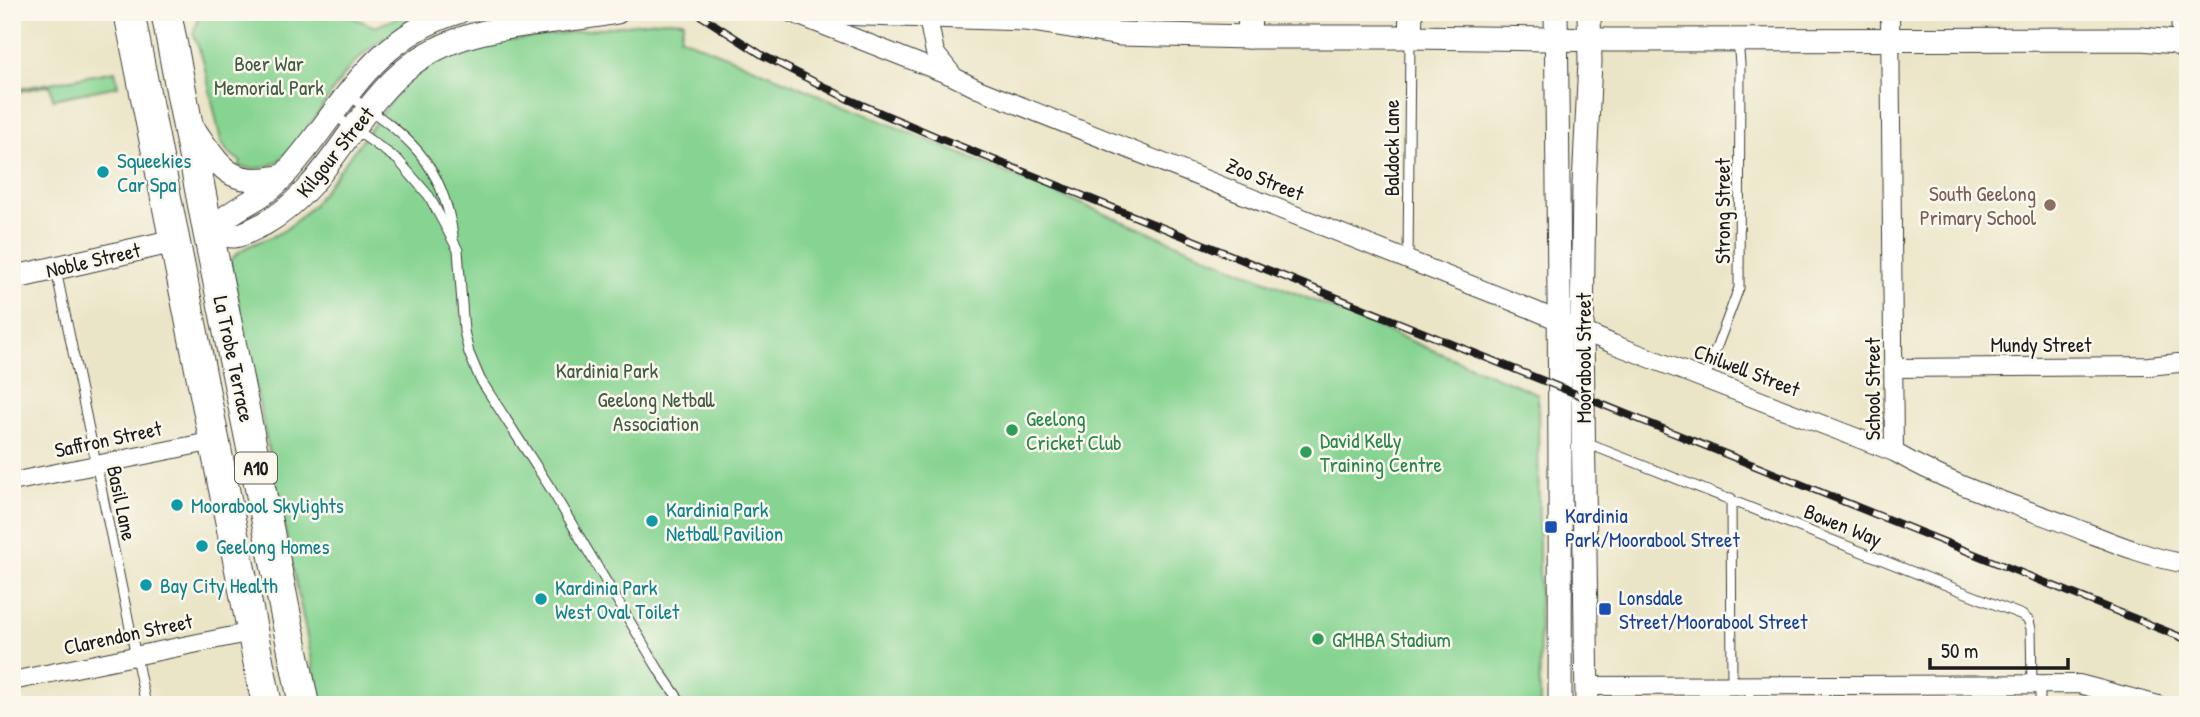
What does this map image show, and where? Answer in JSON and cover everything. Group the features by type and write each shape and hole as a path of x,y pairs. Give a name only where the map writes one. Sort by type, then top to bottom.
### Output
{"highway":[{"name":"La Trobe Terrace","path":"129,12 267,705"},
{"name":"La Trobe Terrace","path":"166,12 304,705"},
{"path":"173,241 208,231"}],"street":[{"name":"Kilgour Street","path":"208,231 229,214 258,199 284,176 366,69 394,46 427,25 458,12"},
{"name":"Kilgour Street","path":"208,231 239,235 257,228 281,213 322,174 393,81 434,49 457,39 497,29 617,12"},
{"name":"Zoo Street","path":"789,12 1560,322"},
{"path":"802,12 1026,19 1120,34 1589,39 2150,39 2175,42 2188,48"},
{"path":"1026,19 1092,12"},
{"path":"1249,37 1250,12"},
{"path":"1410,37 1411,12"},
{"name":"Moorabool Street","path":"1556,12 1560,322 1560,695"},
{"name":"Moorabool Street","path":"1587,695 1582,331 1589,12"},
{"name":"School Street","path":"1890,12 1895,452 1921,467 2044,516 2137,551 2188,565"},
{"path":"2186,12 2183,26 2188,43"},
{"name":"Zoo Street","path":"928,15 935,53 954,77"},
{"path":"188,121 228,173 253,180 284,176"},
{"name":"Noble Street","path":"12,278 173,241"},
{"name":"Chilwell Street","path":"1560,322 1895,452"},
{"name":"Mundy Street","path":"1895,368 2149,366 2188,362"},
{"name":"Saffron Street","path":"12,482 214,441"},
{"name":"Clarendon Street","path":"12,681 253,632"},
{"path":"1560,695 1741,685 2036,683 2079,684 2158,705"}],"lane":[{"name":"Baldock Lane","path":"1408,261 1410,37"},
{"name":"Strong Street","path":"1705,378 1739,288 1740,64 1737,39"},
{"path":"346,93 402,133 426,161 446,201 459,256 466,341 480,379 551,489 682,705"},
{"path":"332,113 389,152 408,169 424,188 454,240"},
{"name":"Basil Lane","path":"56,268 146,705"},
{"name":"Bowen Way","path":"1584,442 2022,615 2029,621 2031,629 2040,705"},
{"path":"1731,498 1741,685 1750,705"}],"green space":[{"name":"Boer War Memorial Park","path":"406,12 428,12 390,34 356,61 304,133 282,158 263,168 239,167 241,162 227,151 221,141 203,60 193,33 198,21 196,16 345,14 375,27"},
{"name":"Kardinia Park","path":"664,20 684,21 680,37 1538,394 1540,705 321,705 230,262 240,251 283,231 313,205 402,87 444,58 471,47 496,42"},
{"path":"115,71 118,86 53,99 50,85 12,93 12,90"}],"railway":[{"path":"695,12 762,55 848,99 937,137 2188,640"}],"place":[{"name":"Squeekies Car Spa","path":"103,172"},
{"name":"South Geelong Primary School","path":"2050,205"},
{"name":"Geelong Cricket Club","path":"1012,430"},
{"name":"David Kelly Training Centre","path":"1306,452"},
{"name":"Moorabool Skylights","path":"177,505"},
{"name":"Kardinia Park Netball Pavilion","path":"652,521"},
{"name":"Kardinia Park/Moorabool Street","path":"1551,527"},
{"name":"Geelong Homes","path":"202,546"},
{"name":"Bay City Health","path":"146,585"},
{"name":"Kardinia Park West Oval Toilet","path":"541,599"},
{"name":"Lonsdale Street/Moorabool Street","path":"1605,609"},
{"name":"GMHBA Stadium","path":"1318,639"}],"park label":[{"name":"Geelong Netball Association","path":"656,411"}]}
